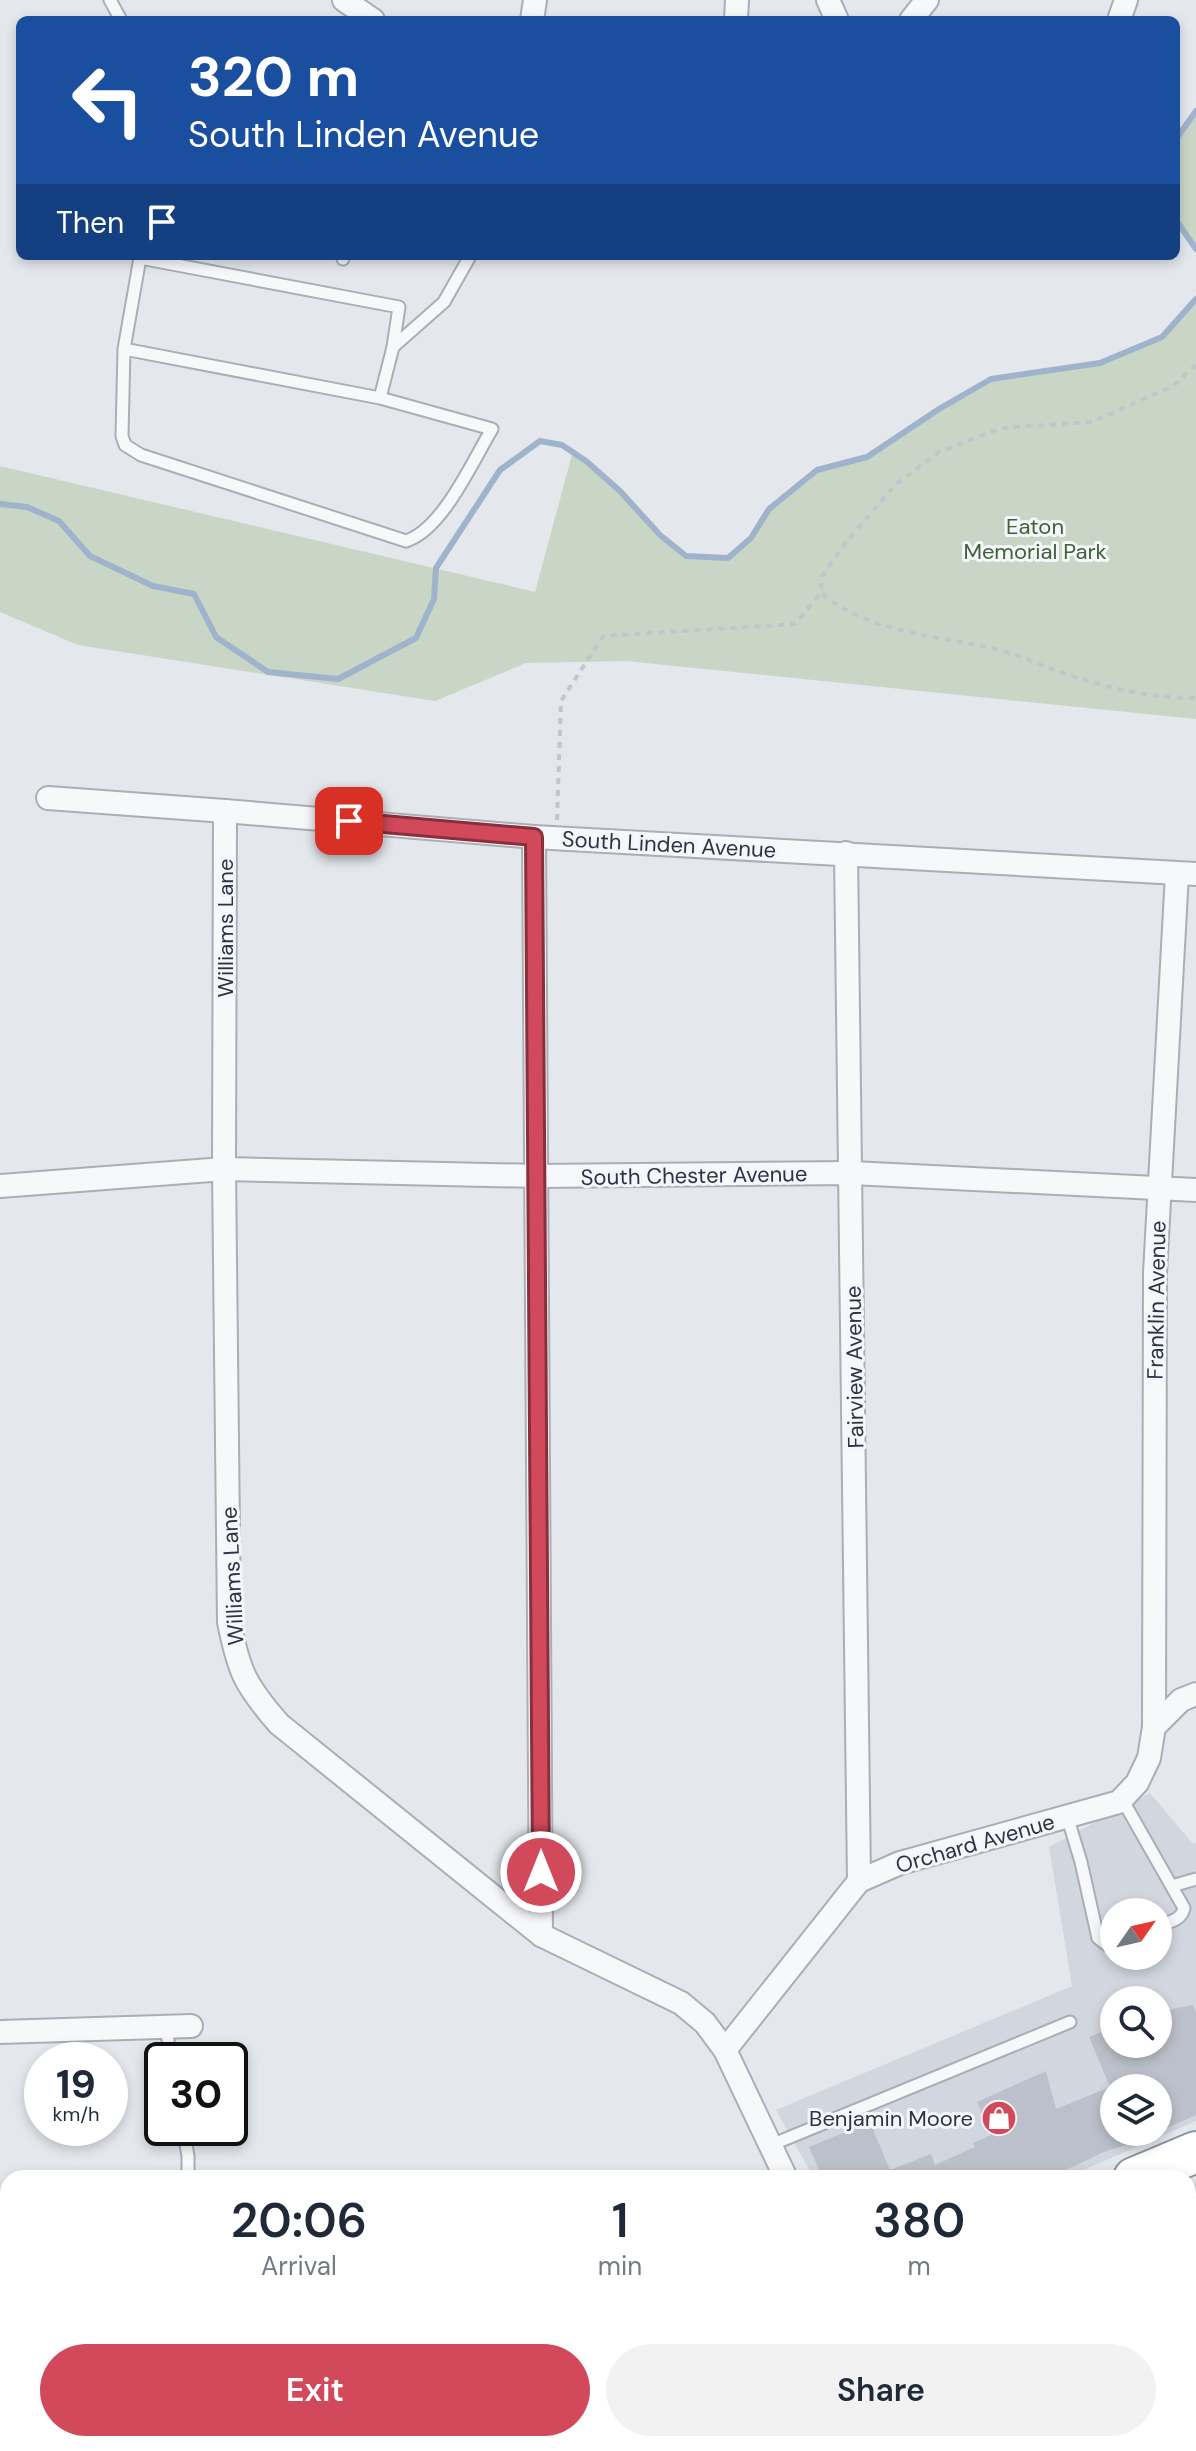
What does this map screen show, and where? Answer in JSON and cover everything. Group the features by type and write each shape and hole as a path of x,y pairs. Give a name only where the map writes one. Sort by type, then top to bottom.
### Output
{"highway":[{"path":"1153,2170 1196,2152"}],"street":[{"path":"344,0 367,16"},
{"path":"914,16 927,0"},
{"name":"South Linden Avenue","path":"48,798 545,838 1186,874"},
{"name":"Williams Lane","path":"225,811 224,1169 229,1622 237,1661 247,1684 279,1724 541,1935 681,2003 705,2023 725,2050 782,2170"},
{"path":"541,1935 537,1176 545,838"},
{"name":"Fairview Avenue","path":"846,853 859,1881"},
{"name":"Franklin Avenue","path":"1154,1727 1158,1188 1186,874"},
{"name":"South Chester Avenue","path":"0,1186 224,1169 537,1176 852,1173 1196,1190"},
{"path":"1122,1799 1137,1783 1149,1758 1154,1727 1181,1700 1196,1694"},
{"name":"Orchard Avenue","path":"725,2050 859,1881 900,1863 1122,1799"},
{"path":"0,2032 191,2026"}],"lane":[{"path":"124,349 380,398 492,429 437,518 418,537 406,541 141,455 125,445 122,436 124,349 140,260"},
{"path":"151,260 399,307 380,398"},
{"path":"393,347 444,302 468,260"},
{"path":"1122,1799 1184,1908 1183,1914 1172,1919"},
{"path":"1067,1816 1100,1940"},
{"path":"1172,1886 1196,1879"},
{"path":"771,2145 1070,2022"},
{"path":"166,2027 168,2042"},
{"path":"186,2146 188,2170"}],"path":[{"path":"545,838 561,701 603,636 795,624 821,593 822,576 847,541 896,484 939,452 1001,428 1092,422 1157,395 1173,386 1196,365"},
{"path":"821,593 842,609 891,629 954,639 1011,653 1109,688 1160,697 1196,698"}],"shaded area":[{"path":"1150,1793 1192,1843 1196,1843 1196,2121 1172,2131 1172,2074 1100,2074 1100,2146 1139,2146 1083,2170 810,2170 776,2110 1072,1986 1049,1847"}],"green space":[{"path":"1196,111 1196,249 1180,226 1180,133"},
{"name":"Eaton Memorial Park","path":"1196,299 1196,719 626,661 526,663 435,701 78,645 0,612 0,466 535,592 573,451 620,491 660,535 686,556 728,558 751,538 769,509 817,470 867,457 991,379 1100,363 1161,337"}],"building":[{"path":"1193,2005 1196,2012 1196,2115 1172,2126 1172,2074 1105,2074 1089,2037 1100,2033 1100,2058 1172,2058 1172,2009"},
{"path":"1046,2071 1056,2109 1100,2091 1100,2146 1122,2146 1065,2170 890,2170 931,2154 935,2165 975,2147 973,2143 991,2135 977,2102"},
{"path":"870,2122 890,2170 819,2170 809,2147"}],"waterway":[{"path":"1180,133 1196,111"},
{"path":"1180,226 1196,249"},
{"path":"0,504 27,507 59,521 90,556 153,586 194,594 216,637 268,672 338,679 416,638 434,599 436,568 500,470 540,441 562,445 586,461 620,491 660,535 686,556 728,558 751,538 769,509 817,470 867,457 991,379 1100,363 1162,337 1196,299"}],"place":[{"name":"Benjamin Moore","path":"999,2118"}],"route":[{"path":"349,821 534,837 541,1872"}]}
